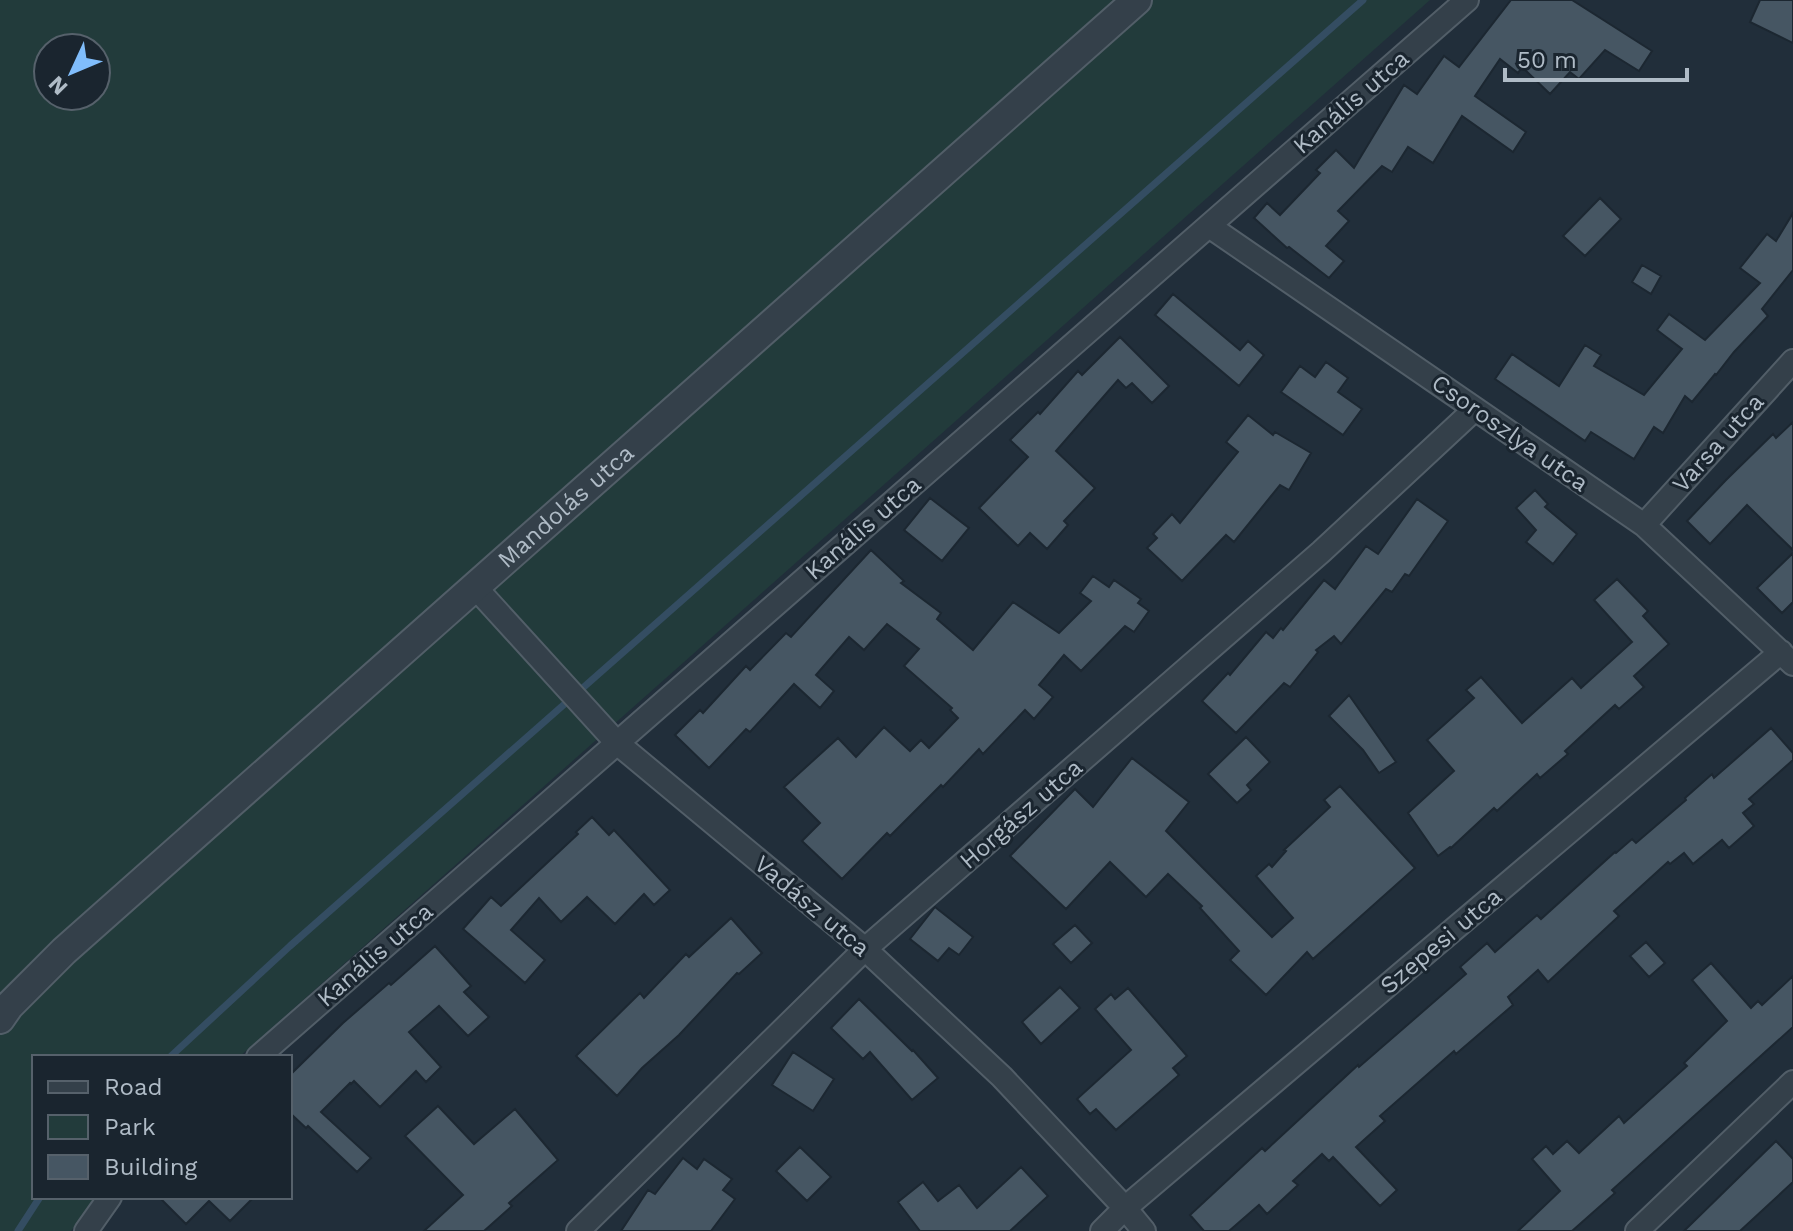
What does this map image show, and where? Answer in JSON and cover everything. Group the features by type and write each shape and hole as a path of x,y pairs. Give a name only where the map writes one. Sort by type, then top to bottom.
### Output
{"street":[{"name":"Mandolás utca","path":"0,1019 64,951 1137,0"},
{"name":"Kanális utca","path":"260,1055 1467,0"},
{"name":"Csoroszlya utca","path":"1209,226 1644,525 1787,658"},
{"name":"Varsa utca","path":"1644,525 1793,361"},
{"name":"Horgász utca","path":"578,1231 865,949 1321,552 1475,409"},
{"name":"Vadász utca","path":"475,587 617,743 865,949 1002,1077 1144,1231"},
{"name":"Szepesi utca","path":"1102,1231 1125,1208 1787,658"},
{"path":"1637,1231 1793,1082"},
{"path":"86,1231 109,1199"}],"green space":[{"path":"0,0 1430,0 241,1055 32,1055 32,1199 96,1199 71,1231 0,1231"}],"building":[{"path":"1511,0 1572,0 1652,51 1639,71 1605,50 1579,79 1570,72 1550,94 1522,67 1518,73 1500,59 1475,96 1526,132 1513,152 1462,116 1433,163 1408,147 1392,172 1382,166 1338,211 1349,221 1326,246 1344,261 1329,278 1287,248 1254,218 1267,203 1280,215 1320,173 1316,170 1336,150 1354,168 1404,85 1417,94 1444,56 1459,67"},
{"path":"1760,0 1793,0 1793,43 1750,22"},
{"path":"1600,198 1621,219 1585,256 1563,236"},
{"path":"1793,213 1793,270 1762,309 1768,316 1692,402 1685,396 1663,433 1654,427 1634,459 1591,432 1585,441 1495,379 1512,354 1559,386 1585,345 1601,355 1594,366 1644,395 1682,349 1657,330 1669,314 1705,340 1760,283 1740,268 1767,234 1776,241"},
{"path":"1642,265 1661,276 1651,294 1632,282"},
{"path":"1173,294 1240,350 1248,341 1264,355 1239,386 1155,315"},
{"path":"1120,337 1169,386 1152,403 1132,383 1126,388 1118,380 1056,451 1095,488 1064,521 1068,525 1047,549 1030,533 1018,546 979,508 1028,457 1010,440 1038,412 1040,414 1078,371 1082,375"},
{"path":"1326,362 1348,378 1338,392 1362,409 1343,435 1281,392 1300,366 1315,377"},
{"path":"1248,415 1273,435 1275,432 1311,453 1289,490 1280,485 1234,542 1226,535 1182,581 1147,548 1157,538 1153,534 1172,514 1180,523 1238,452 1226,442"},
{"path":"1793,422 1793,550 1747,505 1710,544 1687,521 1773,434 1776,438"},
{"path":"1535,490 1548,504 1545,507 1577,534 1553,564 1526,542 1536,530 1516,508"},
{"path":"930,498 969,528 942,561 904,530"},
{"path":"1417,499 1448,521 1409,576 1405,574 1392,592 1386,589 1341,644 1334,636 1316,650 1318,652 1290,687 1284,683 1236,733 1202,701 1228,673 1230,675 1266,632 1273,638 1281,628 1283,630 1324,580 1335,589 1366,546 1378,554"},
{"path":"871,550 904,581 901,583 941,613 937,619 973,650 1013,602 1059,633 1091,601 1080,593 1093,576 1109,587 1114,580 1141,599 1138,603 1149,611 1134,632 1125,626 1081,671 1064,655 1039,685 1053,697 1034,719 1025,710 983,754 979,749 943,787 941,785 890,836 887,833 842,879 802,841 820,823 784,787 838,738 856,757 884,727 910,751 921,740 929,748 958,718 950,710 952,708 904,666 919,649 887,624 864,650 849,637 816,675 834,691 820,708 794,684 750,732 746,729 709,768 675,735 700,710 703,713 746,666 750,670 786,633 791,637"},
{"path":"1793,553 1793,602 1782,613 1757,588"},
{"path":"1617,579 1648,611 1643,616 1669,644 1634,676 1644,687 1619,709 1615,705 1540,778 1537,774 1497,811 1494,808 1438,856 1408,813 1454,771 1427,740 1474,698 1466,690 1481,677 1522,723 1572,678 1581,688 1632,642 1594,600"},
{"path":"1349,695 1396,762 1379,773 1363,750 1329,716"},
{"path":"1771,728 1793,753 1793,760 1749,799 1754,804 1743,813 1754,826 1729,848 1722,840 1693,864 1684,853 1670,864 1668,862 1614,911 1619,916 1548,982 1538,970 1508,997 1513,1005 1456,1054 1454,1051 1380,1116 1385,1121 1356,1147 1397,1190 1380,1206 1333,1157 1329,1161 1322,1154 1293,1181 1298,1185 1267,1214 1259,1205 1229,1231 1204,1231 1190,1215 1262,1148 1265,1151 1358,1065 1466,974 1460,967 1487,943 1495,952 1537,915 1541,919 1615,852 1632,839 1636,843 1712,774 1714,778"},
{"path":"1246,737 1270,762 1247,785 1251,790 1237,803 1208,774"},
{"path":"1132,758 1189,802 1166,831 1272,937 1293,918 1256,876 1269,864 1272,867 1284,850 1330,807 1324,800 1340,786 1415,868 1313,959 1307,952 1266,995 1230,960 1239,951 1200,908 1202,906 1168,874 1146,897 1110,862 1066,909 1010,856 1075,789 1093,807"},
{"path":"592,817 609,835 614,830 670,890 654,905 644,894 615,924 587,897 561,922 539,898 511,930 545,960 525,983 463,929 491,897 501,906"},
{"path":"935,907 973,937 959,955 949,948 938,961 910,939"},
{"path":"731,918 762,953 737,973 617,1096 576,1056 640,993 644,998 686,954 689,957"},
{"path":"1075,925 1092,943 1071,963 1053,944"},
{"path":"1646,942 1665,963 1649,977 1630,956"},
{"path":"435,946 471,986 464,992 489,1017 468,1036 439,1006 409,1032 441,1067 426,1082 416,1071 380,1107 354,1081 321,1112 371,1158 357,1172 292,1115 292,1073 343,1023 389,983 391,985"},
{"path":"1711,963 1751,1008 1758,1001 1762,1005 1793,976 1793,1027 1612,1190 1615,1193 1572,1231 1518,1231 1560,1191 1532,1159 1546,1146 1553,1154 1567,1141 1579,1153 1619,1116 1624,1123 1687,1066 1684,1063 1727,1021 1692,980"},
{"path":"1060,987 1080,1008 1041,1044 1022,1022"},
{"path":"1128,988 1187,1056 1173,1068 1179,1075 1116,1130 1096,1109 1090,1114 1077,1099 1131,1050 1095,1009 1111,994 1115,999"},
{"path":"859,999 938,1078 912,1100 870,1052 863,1059 831,1028"},
{"path":"793,1052 834,1079 813,1111 772,1085"},
{"path":"438,1106 474,1144 515,1109 558,1160 509,1203 512,1206 484,1231 424,1231 463,1195 405,1136"},
{"path":"1776,1141 1793,1159 1793,1182 1740,1231 1684,1231"},
{"path":"800,1147 831,1177 807,1201 776,1171"},
{"path":"683,1158 697,1169 704,1159 732,1179 723,1190 735,1199 711,1231 621,1231 648,1190 655,1194"},
{"path":"1021,1167 1048,1196 1010,1231 920,1231 898,1202 923,1182 938,1201 959,1185 977,1208"},
{"path":"161,1199 252,1199 230,1221 209,1201 186,1224"}],"waterway":[{"path":"172,1055 290,946 1363,0"},
{"path":"18,1231 39,1199"}]}
